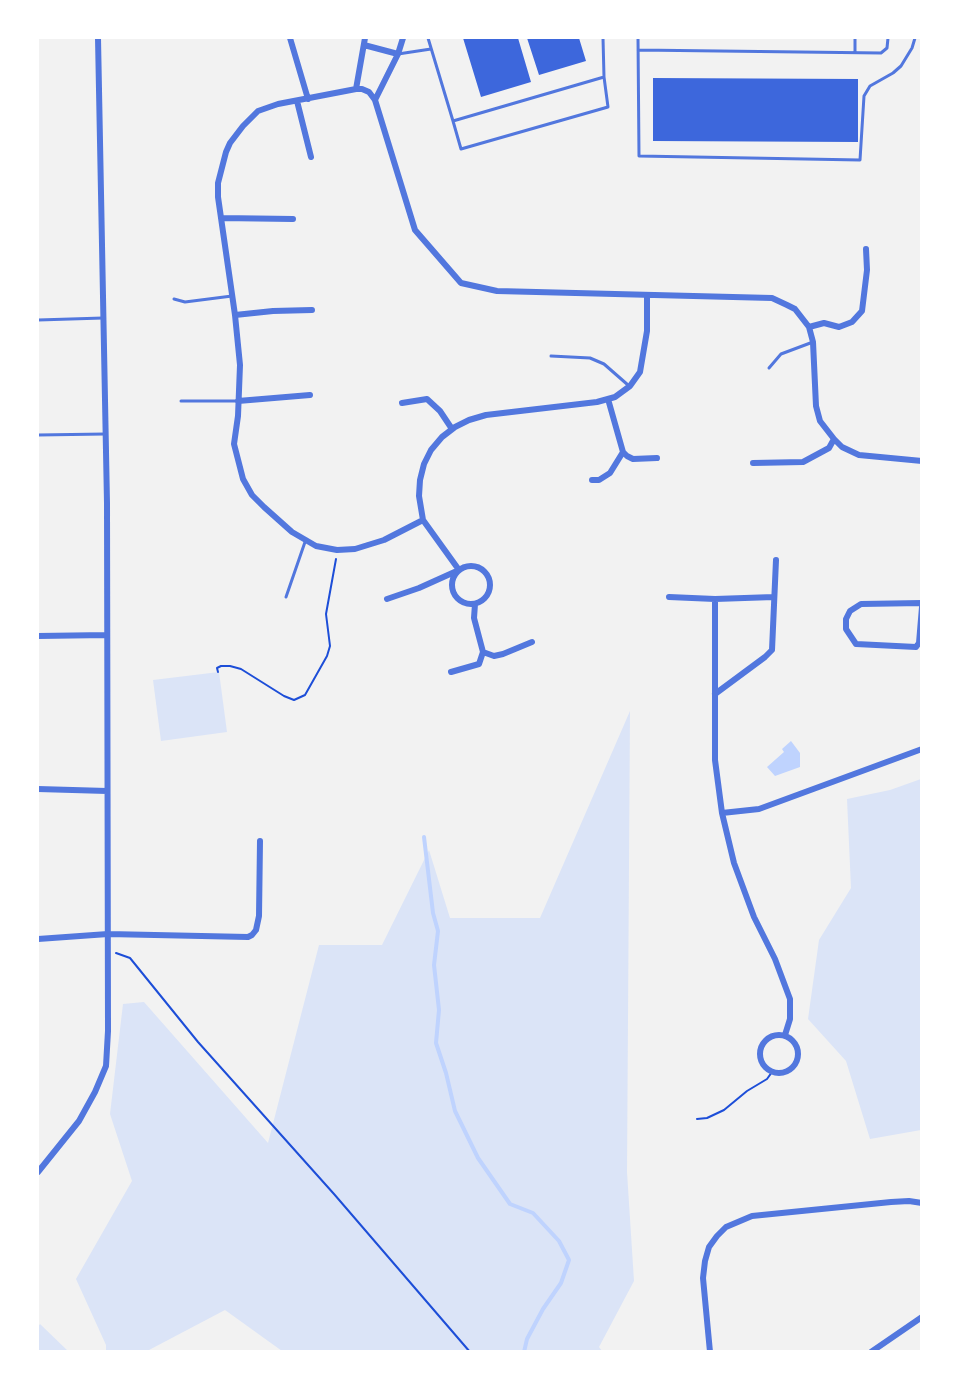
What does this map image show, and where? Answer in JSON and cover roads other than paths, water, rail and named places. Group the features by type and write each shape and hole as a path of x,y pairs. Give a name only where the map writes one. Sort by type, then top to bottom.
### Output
{"street":[{"path":"38,1172 79,1121 95,1092 106,1066 108,1031 105,434 98,38"},
{"path":"290,38 308,99"},
{"path":"375,100 398,54 403,38"},
{"path":"356,90 364,41 398,54"},
{"path":"423,520 384,540 355,549 337,550 316,546 292,532 264,507 252,495 243,479 234,444 240,365 218,197 220,172 226,152 236,134 258,111 356,90 363,89 369,92 375,100 415,230 460,283 497,291 772,298 795,309 809,327 813,342 816,406 820,421 834,439 842,447 859,455 921,461"},
{"path":"297,101 311,157"},
{"path":"220,218 293,219"},
{"path":"809,327 824,323 839,327 852,322 862,311 867,270 866,249"},
{"path":"459,570 423,520 419,496 420,480 424,464 432,450 452,429 469,420 597,402 615,397 630,386 640,372 645,354 648,295"},
{"path":"235,315 312,310"},
{"path":"238,401 310,395"},
{"path":"402,403 427,399 440,411 452,429"},
{"path":"608,399 623,452 633,459 657,458"},
{"path":"753,463 803,462 829,448 834,439"},
{"path":"592,480 599,480 610,472 623,452"},
{"path":"715,694 772,650 776,560"},
{"path":"387,599 419,588 464,567 476,566 487,573 489,579 490,586 486,597 475,604 462,602 454,593 452,581 459,570"},
{"path":"669,597 715,599 774,597"},
{"path":"715,599 715,759 722,813 734,863 754,917 775,959 790,999 790,1020 785,1035"},
{"path":"451,672 479,664 483,652 474,618 475,604"},
{"path":"861,604 921,605 919,643 916,647 856,644 846,629 846,619 850,611 861,604"},
{"path":"38,636 107,635"},
{"path":"483,652 494,656 532,642"},
{"path":"722,813 759,809 921,749"},
{"path":"38,789 107,791"},
{"path":"38,939 108,934 240,937 252,935 256,930 259,916 260,841"},
{"path":"785,1035 795,1042 798,1048 798,1061 795,1066 784,1073 772,1072 762,1063 760,1050 767,1039 772,1036 785,1035"},
{"path":"710,1352 703,1278 705,1261 709,1247 726,1227 752,1216 891,1202 921,1203"},
{"path":"871,1352 921,1317"}],"lane":[{"path":"428,38 461,149 608,107 604,77 603,38"},
{"path":"638,38 639,156 860,160 864,96 870,86 901,66 915,38"},
{"path":"855,38 855,52"},
{"path":"638,50 881,53 887,48 888,38"},
{"path":"398,54 431,49"},
{"path":"453,121 604,77"},
{"path":"174,299 185,302 232,296"},
{"path":"38,320 103,318"},
{"path":"769,368 781,354 813,342"},
{"path":"551,356 590,358 604,364 630,386"},
{"path":"181,401 238,401"},
{"path":"38,435 105,434"},
{"path":"286,597 306,540"}],"water":[{"path":"791,741 800,753 800,767 775,776 767,767 784,752 782,749"}],"waterway":[{"path":"424,837 433,913 438,931 434,965 439,1010 436,1043 455,1111 478,1158 510,1204 533,1213 559,1241 569,1260 561,1283 543,1309 527,1339 524,1352"}]}
